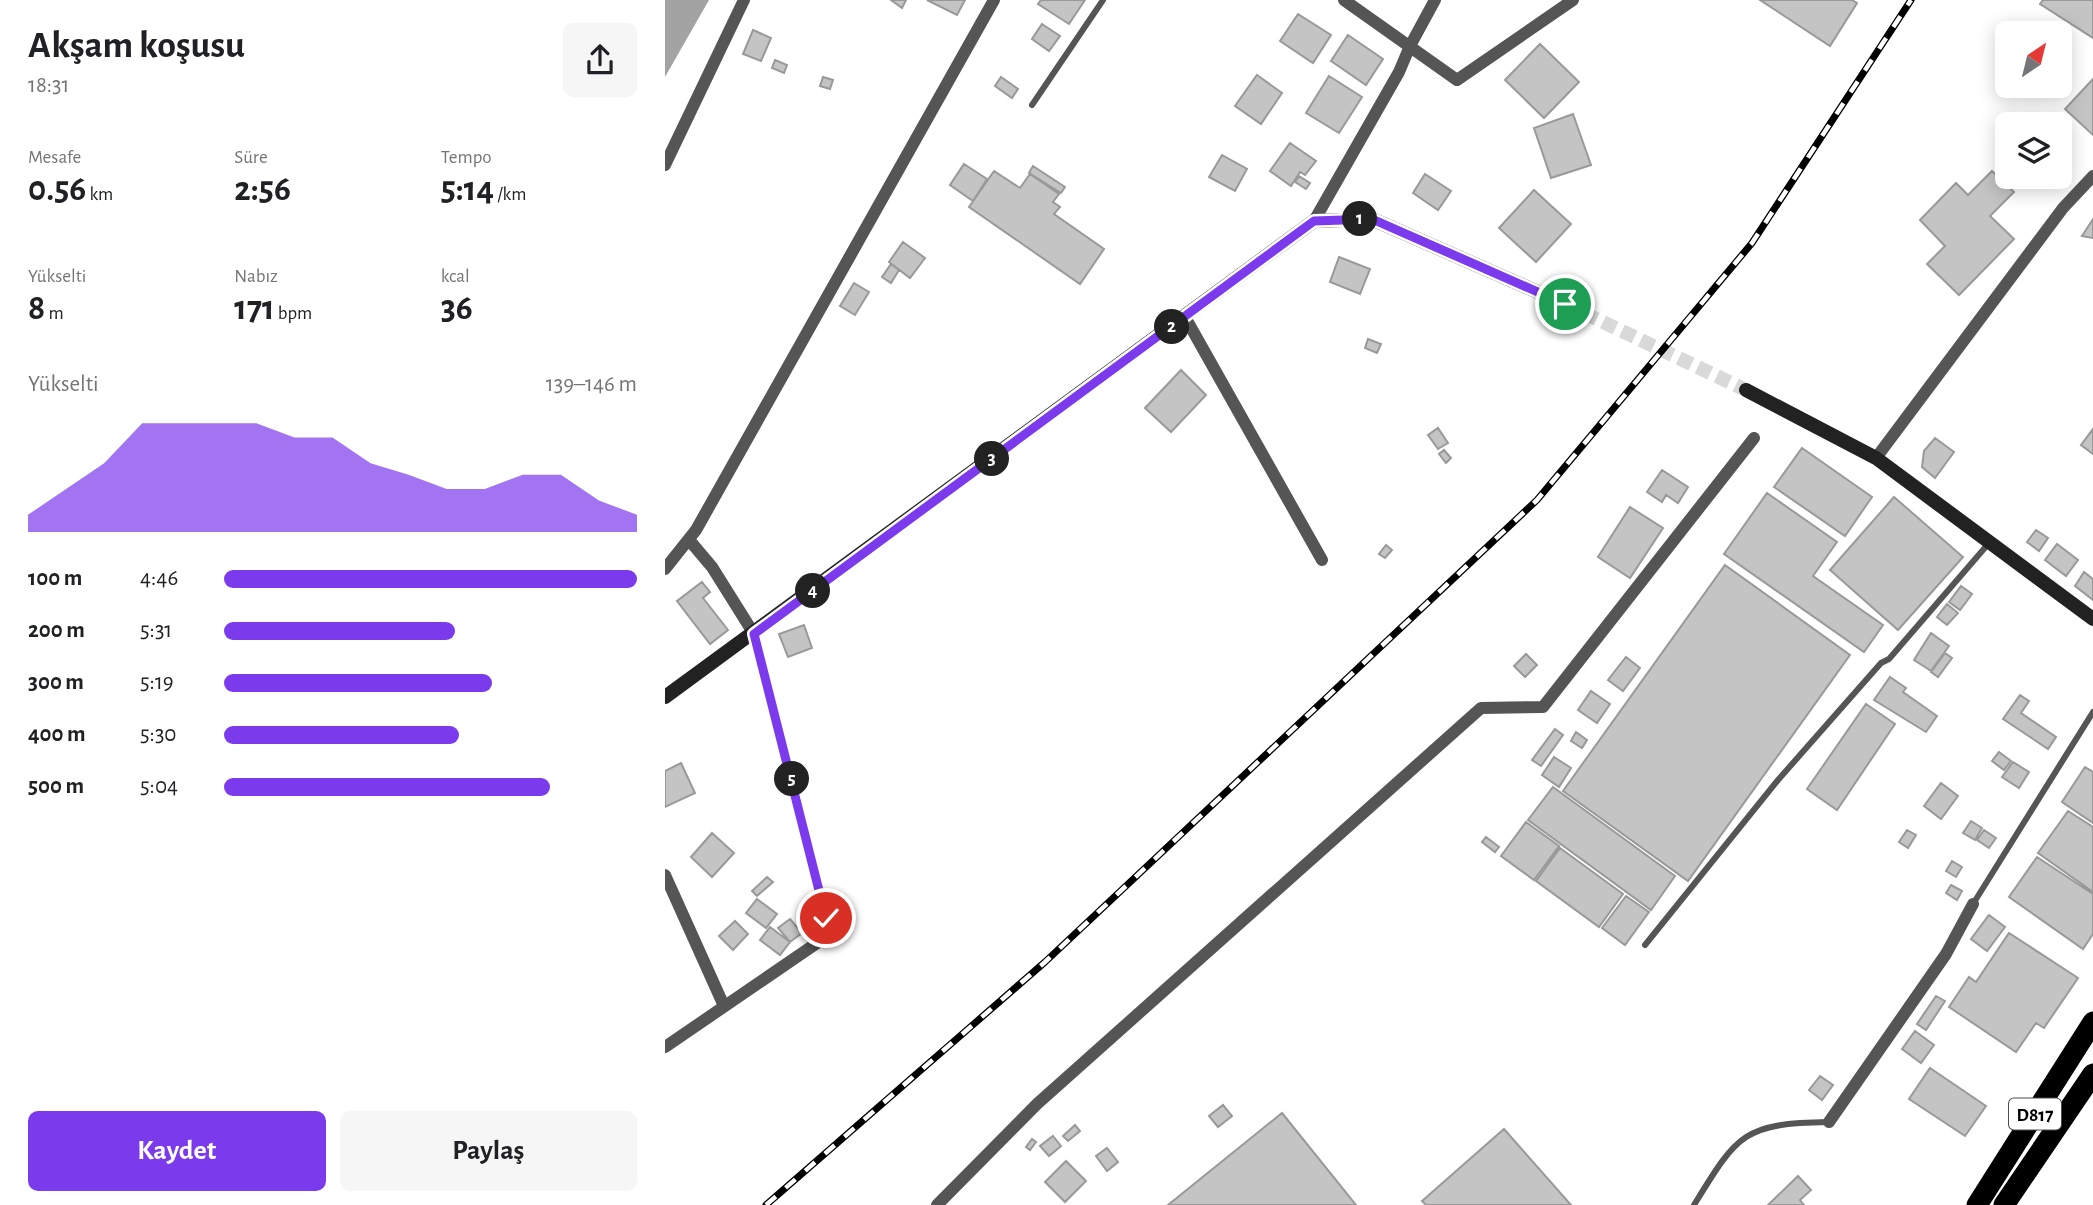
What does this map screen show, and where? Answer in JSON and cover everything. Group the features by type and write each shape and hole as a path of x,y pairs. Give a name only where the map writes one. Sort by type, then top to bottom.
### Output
{"highway":[{"name":"D817","path":"1977,1205 2093,1022"},
{"name":"D817","path":"2004,1205 2093,1074"}],"street":[{"path":"665,165 700,85 744,0"},
{"path":"665,569 690,541 995,0"},
{"path":"1344,0 1457,80 1573,0"},
{"path":"665,697 1314,221 1399,72 1409,46 1435,0"},
{"path":"1876,458 2063,208 2093,176"},
{"path":"1314,221 1372,219 1565,304"},
{"path":"1185,317 1322,560"},
{"path":"1746,390 1876,458 2093,619"},
{"path":"937,1205 1037,1104 1481,708 1543,707 1754,438"},
{"path":"665,1046 817,943 826,918 754,634 712,567 690,541"},
{"path":"665,875 724,1006"},
{"path":"1829,1122 1946,954 1973,904"}],"lane":[{"path":"1032,105 1103,0"},
{"path":"1645,945 1778,780 1881,663 1889,659 1989,542"},
{"path":"1973,904 2093,712"},
{"path":"1694,1205 1722,1159 1753,1129 1789,1122 1829,1122"}],"shaded area":[{"path":"665,0 709,0 665,77"}],"building":[{"path":"891,0 906,0 902,8"},
{"path":"927,0 965,0 957,15"},
{"path":"1041,0 1085,0 1069,24 1038,4"},
{"path":"1760,0 1852,0 1857,3 1830,46"},
{"path":"2043,0 2093,0 2093,38 2072,25 2072,21 2066,21 2040,4"},
{"path":"1298,14 1331,35 1313,63 1280,41"},
{"path":"1042,24 1060,36 1049,51 1032,39"},
{"path":"753,30 771,38 761,61 743,54"},
{"path":"1348,35 1383,59 1366,85 1331,61"},
{"path":"1540,44 1579,82 1544,118 1505,80"},
{"path":"775,60 787,65 784,73 772,68"},
{"path":"1257,75 1282,93 1261,124 1235,106"},
{"path":"1329,76 1362,97 1339,133 1306,113"},
{"path":"823,77 833,80 830,89 820,86"},
{"path":"1001,77 1018,89 1012,98 995,86"},
{"path":"2093,79 2093,135 2072,116 2072,112 2065,109"},
{"path":"1573,114 1591,165 1551,178 1534,128"},
{"path":"1290,143 1316,161 1305,175 1300,172 1291,186 1270,171"},
{"path":"1222,155 1247,169 1235,191 1209,177"},
{"path":"964,164 987,179 973,201 950,185"},
{"path":"1033,166 1065,187 1061,193 1029,173"},
{"path":"994,171 1020,188 1030,174 1059,194 1053,202 1060,207 1054,214 1104,249 1080,284 969,207"},
{"path":"1992,171 1995,174 1995,189 2011,189 2014,192 1990,216 2014,239 1959,295 1927,264 1945,246 1920,220 1956,183 1968,195"},
{"path":"1425,174 1451,191 1438,210 1413,193"},
{"path":"1299,176 1310,183 1306,189 1295,182"},
{"path":"1534,190 1571,224 1536,262 1499,228"},
{"path":"2093,219 2093,238 2082,236"},
{"path":"903,242 925,258 910,278 889,262"},
{"path":"1339,257 1370,269 1360,294 1330,282"},
{"path":"891,264 899,270 891,283 882,277"},
{"path":"854,283 869,292 855,315 840,306"},
{"path":"1368,339 1381,344 1377,353 1365,348"},
{"path":"1181,370 1206,395 1171,432 1145,408"},
{"path":"1438,428 1448,443 1438,449 1428,435"},
{"path":"2093,429 2093,454 2081,445"},
{"path":"1935,438 1954,452 1935,478 1922,467 1924,451"},
{"path":"1802,448 1872,497 1845,536 1774,487"},
{"path":"1444,450 1451,458 1446,463 1439,454"},
{"path":"1662,470 1688,487 1678,503 1666,495 1662,502 1647,492"},
{"path":"1767,493 1837,542 1813,576 1883,625 1864,652 1724,554"},
{"path":"1894,497 1963,557 1898,630 1830,570"},
{"path":"1630,507 1663,528 1630,578 1598,557"},
{"path":"2036,530 2048,538 2039,551 2027,542"},
{"path":"2057,544 2078,560 2066,576 2045,560"},
{"path":"1386,545 1392,550 1385,558 1379,554"},
{"path":"1725,565 1850,655 1688,881 1563,791"},
{"path":"2084,572 2093,579 2093,600 2075,586"},
{"path":"702,582 710,592 703,598 728,630 710,644 677,601"},
{"path":"1961,586 1972,594 1960,610 1949,602"},
{"path":"1947,604 1958,613 1947,625 1937,617"},
{"path":"804,625 812,648 788,657 779,634"},
{"path":"1931,633 1949,646 1931,671 1914,660"},
{"path":"1945,653 1952,658 1938,677 1931,672"},
{"path":"1526,654 1537,665 1525,677 1514,666"},
{"path":"1626,657 1640,668 1623,691 1608,680"},
{"path":"1890,677 1906,688 1903,692 1937,716 1926,732 1874,700"},
{"path":"1591,691 1610,704 1597,723 1578,710"},
{"path":"2020,695 2029,701 2021,713 2056,737 2048,749 2003,719"},
{"path":"1866,704 1895,724 1837,810 1807,789"},
{"path":"1555,729 1563,735 1541,766 1532,760"},
{"path":"1576,732 1587,740 1582,748 1571,741"},
{"path":"1999,752 2011,761 2004,770 1992,761"},
{"path":"1554,757 1571,768 1559,787 1542,775"},
{"path":"2013,762 2029,772 2019,788 2002,777"},
{"path":"681,763 695,793 665,807 665,771"},
{"path":"2085,767 2093,772 2093,823 2062,802"},
{"path":"1941,783 1958,796 1941,819 1924,806"},
{"path":"1553,787 1675,876 1651,910 1528,820"},
{"path":"2068,811 2093,827 2093,892 2038,853"},
{"path":"1971,821 1982,828 1975,840 1963,833"},
{"path":"1526,822 1559,846 1534,880 1501,856"},
{"path":"1907,830 1916,835 1908,848 1899,842"},
{"path":"1984,830 1996,838 1989,848 1977,840"},
{"path":"712,833 734,853 712,877 691,857"},
{"path":"1486,837 1499,847 1495,852 1482,842"},
{"path":"1560,848 1623,894 1599,927 1536,881"},
{"path":"2037,857 2093,894 2093,934 2083,949 2009,897"},
{"path":"1952,861 1962,867 1956,877 1946,871"},
{"path":"767,877 773,882 757,896 752,891"},
{"path":"1951,885 1962,891 1957,900 1946,893"},
{"path":"1626,896 1649,912 1625,945 1602,928"},
{"path":"757,899 777,914 766,928 746,913"},
{"path":"1989,915 2005,927 1987,951 1971,939"},
{"path":"790,919 802,933 790,942 778,928"},
{"path":"735,921 748,934 733,950 719,936"},
{"path":"770,927 790,942 780,955 760,940"},
{"path":"2009,933 2078,978 2044,1028 2036,1023 2016,1052 1949,1007 1969,977 1976,982"},
{"path":"1936,996 1945,1001 1926,1030 1917,1024"},
{"path":"1915,1031 1934,1045 1921,1063 1902,1049"},
{"path":"1930,1068 1986,1106 1965,1136 1909,1099"},
{"path":"1820,1076 1833,1085 1822,1100 1809,1090"},
{"path":"1223,1105 1232,1116 1218,1127 1209,1116"},
{"path":"1282,1113 1356,1205 1168,1205"},
{"path":"1075,1125 1080,1131 1068,1141 1063,1136"},
{"path":"1504,1129 1571,1205 1426,1205 1422,1201"},
{"path":"1053,1136 1061,1146 1049,1156 1040,1146"},
{"path":"1032,1139 1036,1142 1030,1150 1026,1147"},
{"path":"1107,1148 1118,1162 1107,1171 1096,1156"},
{"path":"1066,1161 1086,1181 1065,1202 1045,1182"},
{"path":"1798,1176 1811,1190 1800,1200 1804,1205 1768,1205"}],"tunnel":[{"path":"1565,304 1746,390"}],"railway":[{"path":"766,1205 1045,962 1537,500 1752,243 1911,0"}],"route":[{"path":"826,918 754,634 1314,221 1372,219 1565,304"}]}
